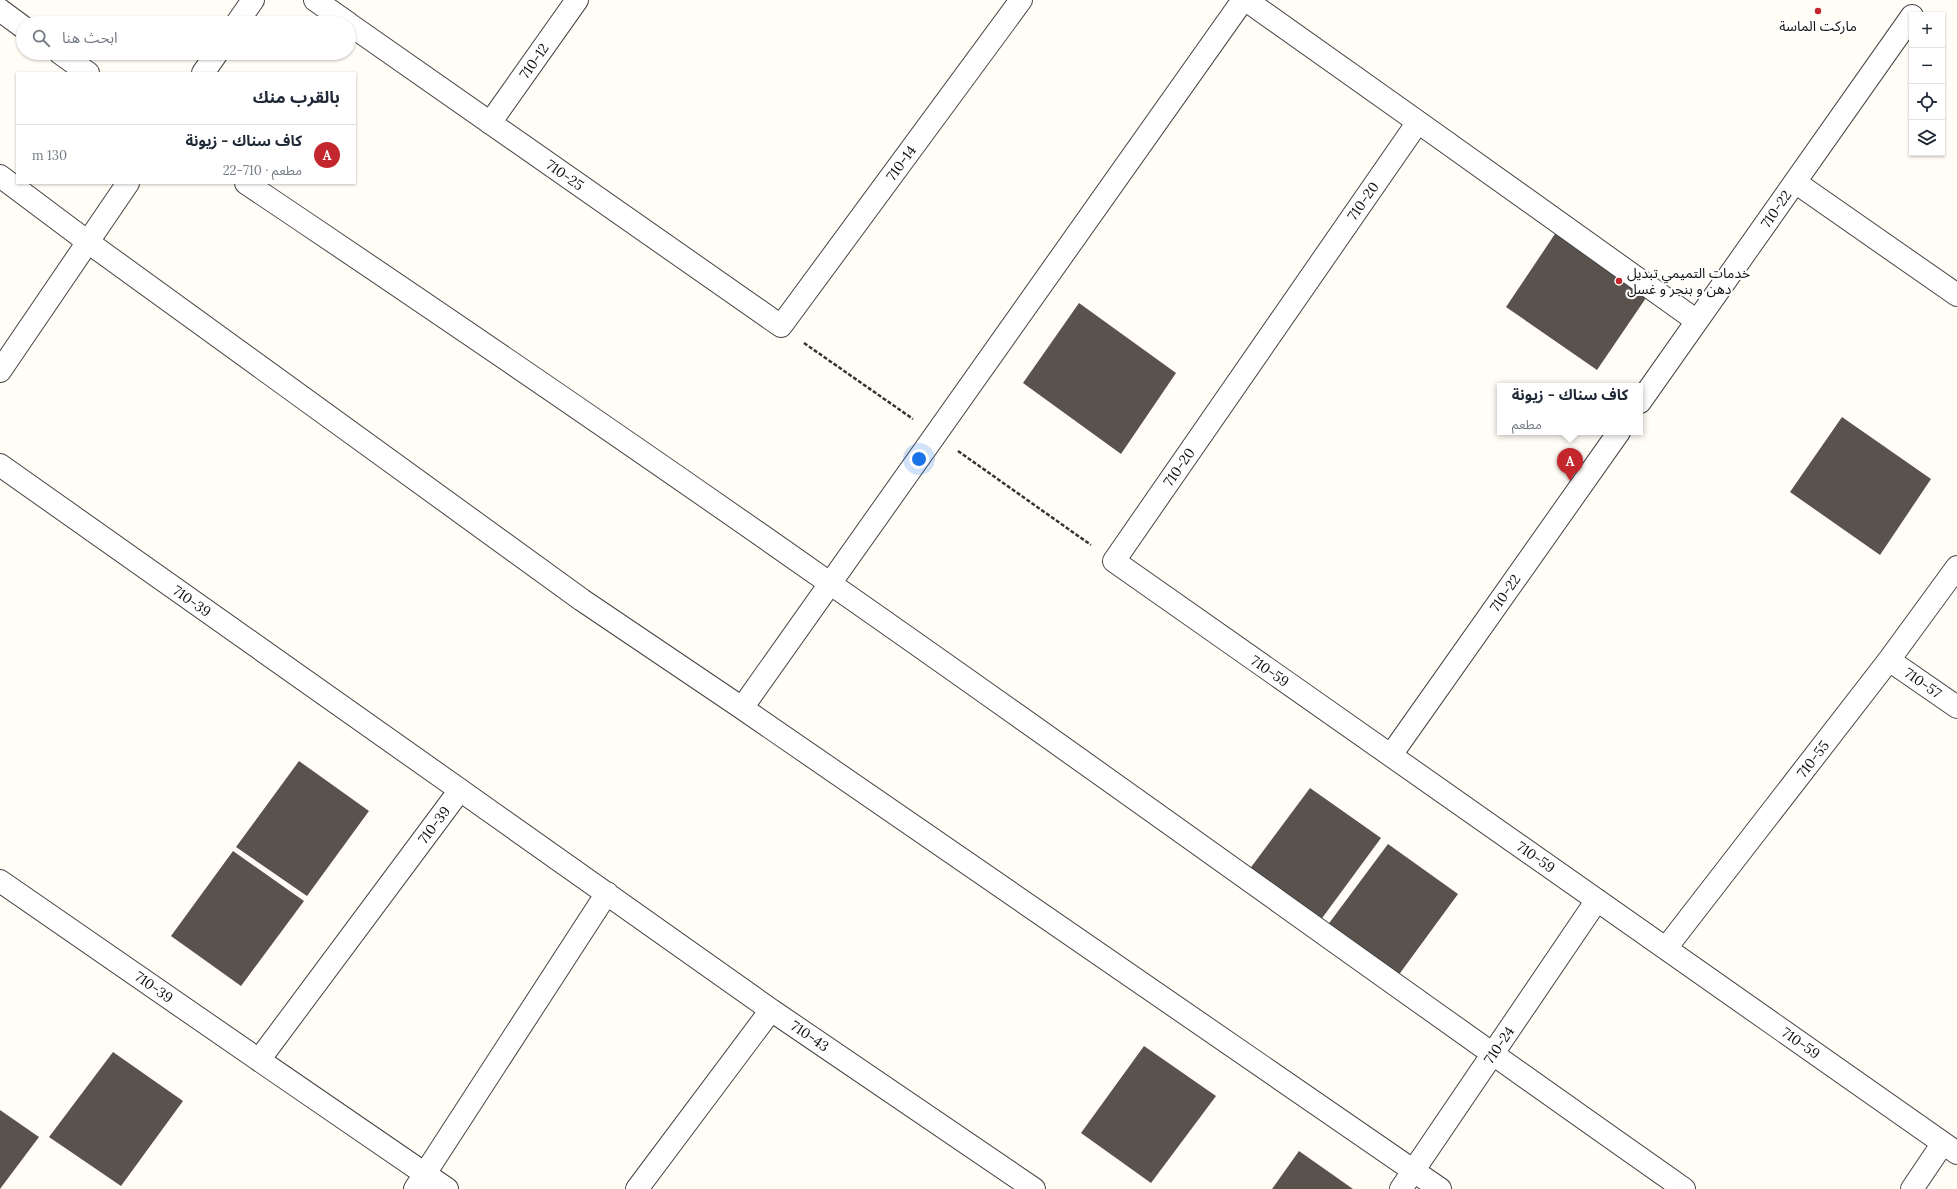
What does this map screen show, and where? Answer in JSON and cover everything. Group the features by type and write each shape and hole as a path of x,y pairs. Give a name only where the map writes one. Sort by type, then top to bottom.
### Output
{"street":[{"path":"242,16 253,0"},
{"name":"710-25","path":"316,0 339,16"},
{"name":"710-12","path":"490,123 577,0"},
{"name":"710-14","path":"781,326 1021,0"},
{"path":"742,708 1242,0"},
{"path":"1246,0 1697,321"},
{"name":"710-22","path":"1914,12 1923,0"},
{"path":"0,10 16,22"},
{"name":"710-22","path":"1643,398 1909,19"},
{"name":"710-25","path":"356,28 781,326"},
{"path":"70,60 87,72"},
{"path":"204,72 212,60"},
{"name":"710-20","path":"1114,561 1418,122"},
{"path":"0,176 88,242 582,600 742,708 1440,1189"},
{"path":"1795,182 1957,295"},
{"path":"0,372 127,184"},
{"path":"247,184 501,354 831,584 1492,1055 1684,1189"},
{"name":"710-22","path":"1391,755 1616,435"},
{"name":"710-39","path":"0,464 460,790 259,1060 0,881"},
{"name":"710-59","path":"1114,561 1950,1148"},
{"name":"710-55","path":"1666,948 1889,660 1957,567"},
{"name":"710-57","path":"1889,660 1957,707"},
{"name":"710-43","path":"460,790 771,1010 1034,1189"},
{"path":"419,1181 607,894"},
{"name":"710-24","path":"1401,1189 1597,900"},
{"path":"637,1189 771,1010"},
{"path":"259,1060 419,1181 446,1189"},
{"path":"1912,1189 1950,1148"}],"building":[{"path":"1557,231 1648,295 1597,370 1506,307"},
{"path":"1079,303 1176,373 1121,454 1023,383"},
{"path":"1842,417 1931,479 1880,555 1790,492"},
{"path":"299,761 369,811 307,896 236,847"},
{"path":"1310,788 1381,838 1317,925 1246,874"},
{"path":"1388,844 1458,894 1395,980 1324,930"},
{"path":"233,851 304,901 241,986 171,936"},
{"path":"1144,1046 1216,1096 1151,1183 1081,1133"},
{"path":"113,1052 183,1101 121,1186 49,1137"},
{"path":"0,1110 39,1137 0,1189"},
{"path":"1299,1151 1353,1189 1272,1189"}],"place":[{"name":"ماركت الماسة","path":"1818,11"},
{"name":"خدمات التميمي تبديل دهن و بنجر و غسل","path":"1619,281"},
{"name":"كاف سناك - زيونة","path":"1570,481"}]}
